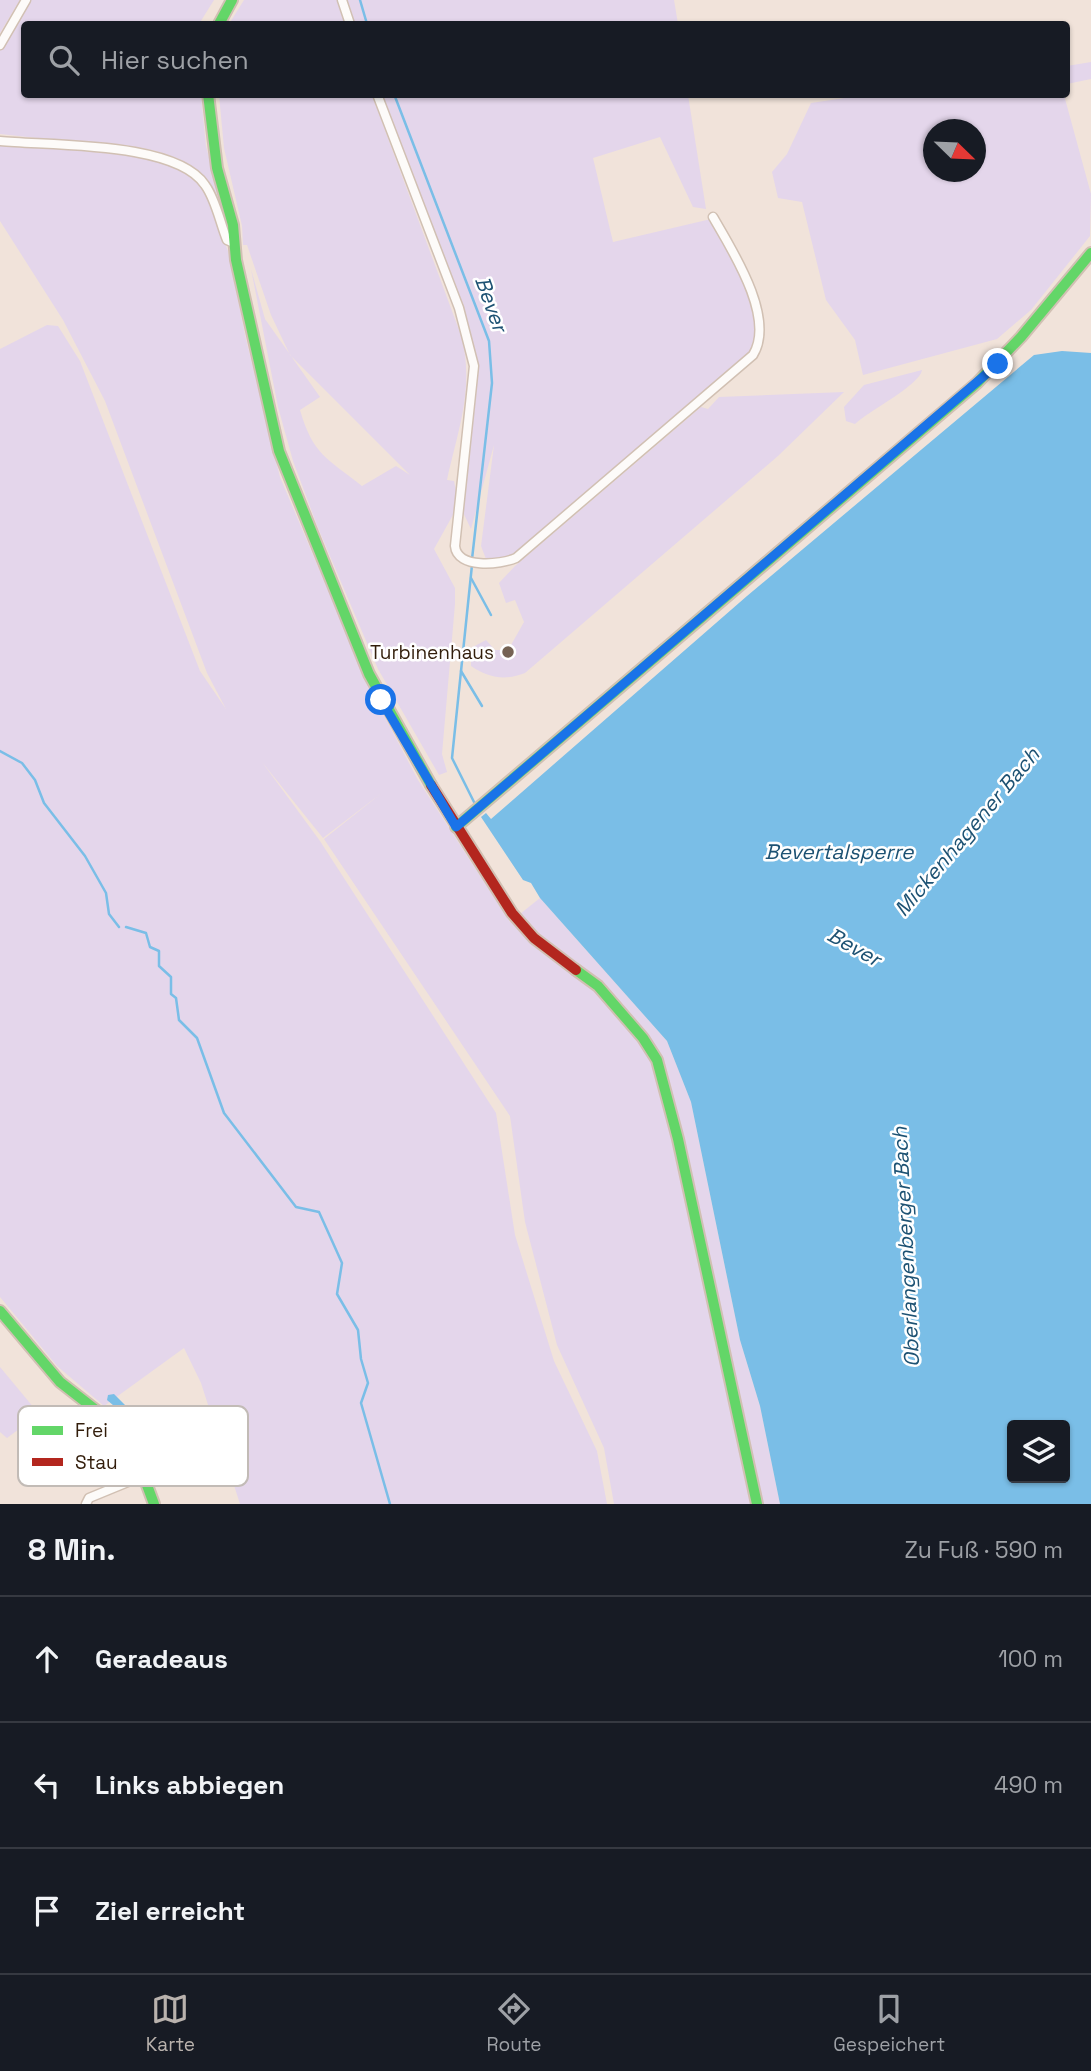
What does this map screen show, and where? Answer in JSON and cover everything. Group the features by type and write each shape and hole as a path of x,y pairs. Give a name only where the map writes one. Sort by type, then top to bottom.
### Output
{"street":[{"path":"0,45 26,0"},
{"path":"221,21 232,0"},
{"path":"342,0 350,21"},
{"path":"208,98 213,146 233,225 234,243 286,473 369,674 456,827 522,926 598,986 643,1038 657,1060 678,1139 757,1504"},
{"path":"379,98 471,346 474,383 455,546 458,557 465,560 501,563 516,558 753,355 759,338 755,302 713,217"},
{"path":"0,141 86,145 146,155 172,163 192,173 205,185 227,240 234,243"},
{"path":"456,827 977,383 1014,346 1091,253"},
{"path":"0,1311 60,1382 91,1406"},
{"path":"86,1504 89,1498 116,1486"},
{"path":"148,1486 154,1504"}],"shaded area":[{"path":"0,0 20,0 0,33"},
{"path":"30,0 214,0 201,21 21,21 21,98 201,98 206,146 226,223 218,213 208,184 199,172 166,154 123,145 40,141 37,138 0,134 0,50"},
{"path":"244,0 339,0 346,21 231,21"},
{"path":"342,0 674,0 678,21 349,21"},
{"path":"1091,62 1091,79 1070,83 1070,66"},
{"path":"219,98 373,98 462,338 465,393 447,480 454,481 458,501 474,383 469,336 378,98 688,98 706,209 693,207 660,137 593,158 613,242 711,219 750,295 757,338 748,357 518,554 500,561 486,559 481,546 494,445 471,529 459,504 434,549 455,588 442,754 447,772 439,775 378,669 318,528 293,461 278,407 251,269 265,319 289,353 271,315 247,245 243,245 242,226 224,148","holes":["291,356 410,475 396,466 362,486 330,462 310,437 300,410 320,397"]},
{"path":"845,98 1065,98 1091,194 1090,236 1031,310 997,339 863,375 855,340 826,300 802,202 778,198 772,172 787,154 811,103"},
{"path":"0,143 145,157 178,168 203,187 228,251 246,339 280,477 370,689 418,780 510,922 540,898 667,1041 691,1102 740,1340 760,1406 780,1504 614,1504 604,1448 557,1345 525,1222 510,1116 324,839 383,792 323,838 262,762 320,841 496,1113 515,1235 554,1361 597,1451 607,1504 240,1504 234,1486 248,1486 248,1406 208,1406 184,1348 104,1406 57,1366 0,1297 0,349 47,325 58,326 80,361 200,671 226,709 207,673 105,401 63,320 0,221"},
{"path":"922,370 913,383 855,424 846,421 844,407 864,385"},
{"path":"844,392 778,456 525,673 497,677 471,666 471,648 486,640 495,650 501,650 506,660 516,655 511,645 524,622 515,600 506,603 499,583 515,566 701,407 708,409 719,397"},
{"path":"0,1367 32,1406 18,1406 18,1430 7,1438 0,1432"}],"water":[{"name":"Bevertalsperre","path":"1062,351 1091,353 1091,1504 780,1504 760,1406 740,1340 691,1102 667,1041 540,898 531,883 523,880 481,817 486,813 491,819 747,596 1034,355"},
{"path":"114,1394 126,1406 114,1406 107,1400 108,1395"}],"waterway":[{"name":"Bever","path":"360,0 366,21"},
{"name":"Bever","path":"396,98 489,341 492,383 472,559"},
{"name":"Bever","path":"472,565 452,758 474,802"},
{"name":"Bever","path":"471,578 491,615"},
{"path":"461,671 482,706"},
{"path":"0,751 22,763 35,780 44,803 85,856 106,893 109,914 119,927"},
{"path":"126,927 146,933 150,947 159,951 159,966 171,977 171,994 176,998 179,1020 197,1038 224,1113 296,1207 319,1212 342,1263 337,1294 358,1330 361,1359 368,1383 361,1403 390,1504"}],"traffic: fast":[{"path":"221,21 232,0"},
{"path":"208,98 217,168 233,225 236,260 279,451 369,674 431,785"},
{"path":"456,827 977,383 1021,337 1091,253"},
{"path":"576,970 598,986 643,1038 657,1060 678,1139 757,1504"},
{"path":"0,1311 60,1382 91,1406"},
{"path":"147,1486 154,1504"}],"traffic: jam":[{"path":"431,785 512,913 534,938 576,970"}],"place":[{"name":"Turbinenhaus","path":"508,652"}],"route":[{"path":"381,700 456,827 998,364"}],"water label":[{"name":"Mickenhagener Bach","path":"967,832"},
{"name":"Oberlangenberger Bach","path":"906,1247"}]}
